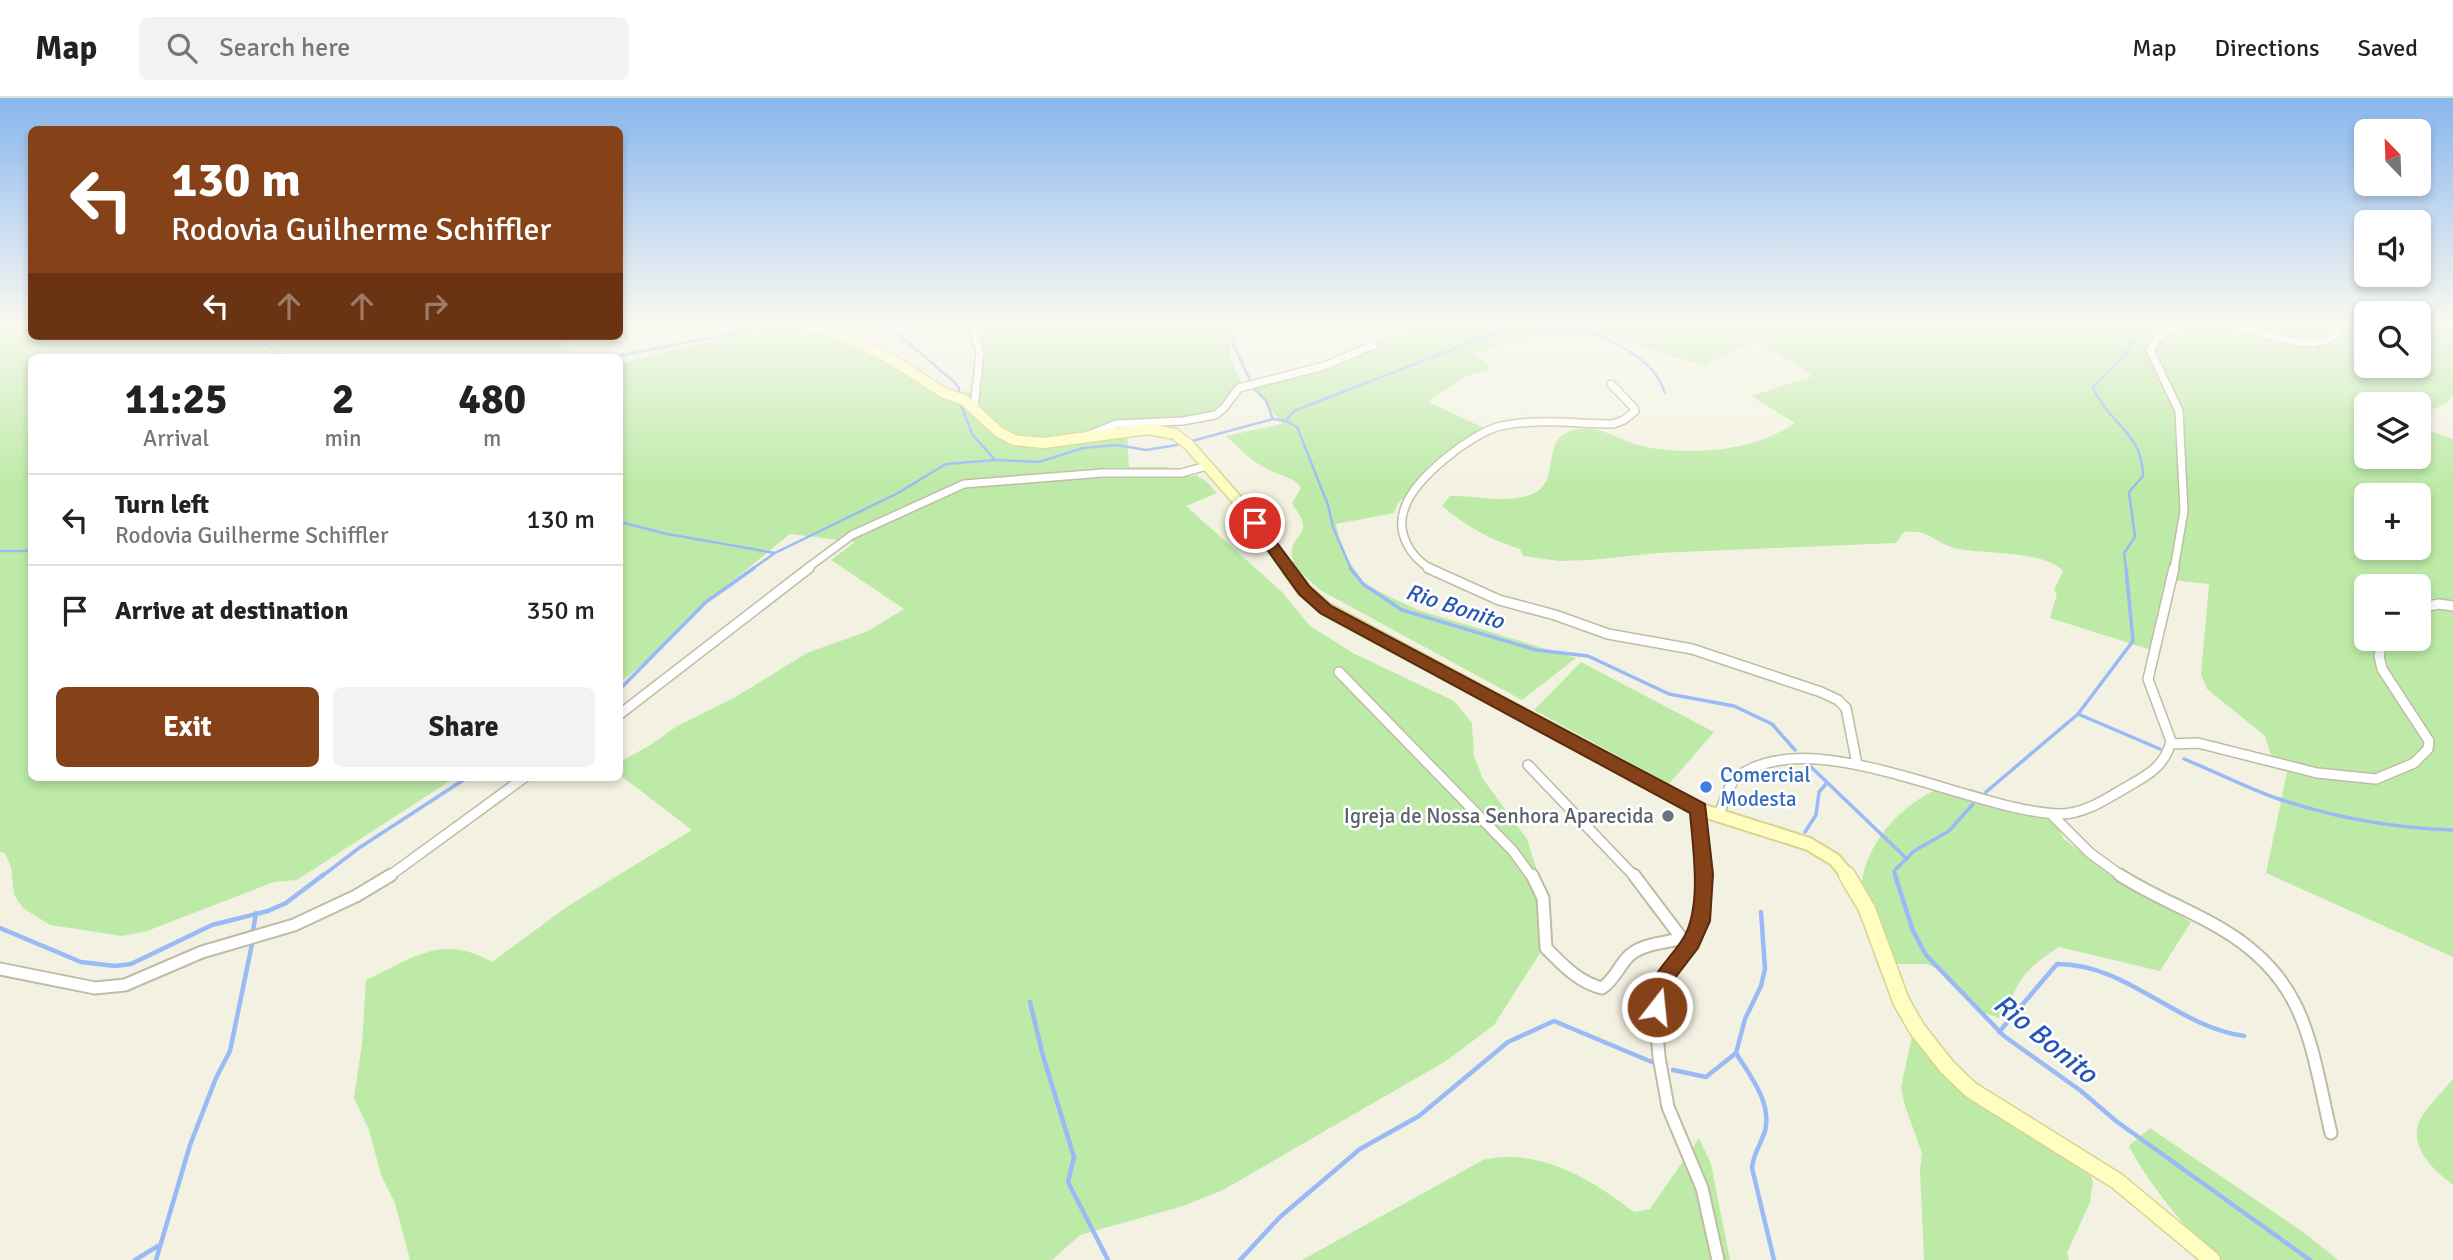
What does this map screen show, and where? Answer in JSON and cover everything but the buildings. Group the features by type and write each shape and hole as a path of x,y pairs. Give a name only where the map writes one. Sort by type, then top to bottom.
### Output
{"street":[{"path":"918,376 944,393 974,407 999,432 1014,440 1043,443 1148,429 1168,432 1190,446 1208,466 1244,508 1304,590 1325,609 1698,809 1809,844 1835,860 1851,880 1867,909 1902,1001 1917,1029 1947,1067 1972,1090 2127,1188 2212,1260"},
{"path":"974,407 978,376"},
{"path":"1086,438 1100,429 1123,424 1182,422 1214,415 1224,410 1231,393 1239,388 1284,376"},
{"path":"1718,816 1724,794 1736,780 1761,765 1811,758 1857,764 2018,808 2051,814 2063,814 2088,807 2144,778 2158,767 2170,744 2148,680 2181,540 2184,511 2179,411 2162,376"},
{"path":"1611,384 1634,408 1635,411 1624,420 1597,426 1534,422 1506,425 1483,433 1434,467 1410,495 1402,513 1402,534 1411,554 1432,570 1499,600 1543,611 1608,634 1692,649 1821,692 1846,708 1857,764"},
{"path":"623,712 852,535 944,491 978,481 1103,473 1181,473 1208,466"},
{"path":"2431,606 2453,606"},
{"path":"2170,744 2198,743 2292,768 2359,779 2376,779 2414,763 2428,749 2429,741 2382,668 2380,651"},
{"path":"1339,672 1415,753 1496,831 1531,874 1543,898 1546,948 1567,970 1590,985 1602,988 1614,979 1630,956 1644,948 1686,941"},
{"path":"1528,765 1627,866 1686,941"},
{"path":"0,969 54,979 84,989 112,988 142,979 200,952 294,925 391,875 447,838 520,781"},
{"path":"1698,809 1704,874 1700,921 1665,976 1658,992 1660,1060 1664,1095 1672,1121 1701,1186 1712,1220 1718,1260"},
{"path":"2051,814 2071,836 2108,867 2234,937 2278,975 2288,989 2306,1032 2331,1133"}],"green space":[{"path":"0,376 28,376 28,781 450,781 297,880 274,882 147,931 122,936 50,925 23,908 14,895 11,867 5,853 0,852"},
{"path":"623,376 920,376 950,391 975,392 978,376 1239,376 1243,386 1203,415 1176,424 1127,430 1129,467 1166,467 1191,476 1198,475 1205,480 1217,493 1186,506 1282,592 1310,626 1355,654 1454,701 1472,723 1474,756 1483,779 1527,839 1541,883 1540,953 1494,1025 1446,1061 1223,1190 1183,1206 1080,1235 1052,1260 410,1260 395,1203 381,1175 369,1130 354,1098 362,1043 366,980 413,957 443,949 458,949 492,962 568,906 692,830 623,777 623,760 677,726 734,698 807,653 868,631 904,609 831,560 855,542 790,534 697,610 641,666 623,680"},
{"path":"1278,376 1467,376 1429,400 1488,430 1451,454 1398,503 1394,513 1336,524 1342,551 1365,584 1418,610 1576,658 1522,700 1320,590 1299,570 1292,557 1294,543 1302,532 1303,523 1292,503 1301,488 1290,479 1256,462 1226,436 1283,424 1250,385"},
{"path":"1812,376 2453,376 2453,395 2446,404 2431,410 2431,392 2354,392 2354,469 2431,469 2431,431 2453,439 2453,957 2266,873 2289,763 2272,759 2265,736 2207,689 2201,675 2209,584 2170,580 2159,650 2148,649 2050,618 2057,594 2054,590 2063,571 2054,565 2014,554 1959,549 1920,532 1904,532 1896,543 1658,553 1560,561 1523,556 1520,549 1488,537 1442,506 1450,496 1511,499 1530,495 1541,489 1547,480 1558,440 1566,433 1579,429 1605,432 1646,447 1703,451 1761,440 1795,423 1751,396"},
{"path":"1581,662 1714,732 1669,784 1534,710"},
{"path":"1942,787 1972,789 2051,816 2064,839 2110,875 2191,922 2160,971 2059,947 2026,973 1999,1018 1982,1012 1948,975 1927,964 1895,964 1861,894 1863,877 1868,860 1886,829 1912,804"},
{"path":"1913,1032 1982,1098 2083,1157 2093,1182 2090,1202 2067,1253 2069,1260 1924,1260 1920,1169 1922,1153 1901,1087"},
{"path":"2453,1079 2453,1185 2426,1158 2421,1150 2417,1132 2425,1112"},
{"path":"2150,1128 2306,1234 2338,1260 2216,1260 2157,1191 2129,1146"},
{"path":"1699,1138 1711,1164 1730,1260 1302,1260 1483,1160 1504,1157 1544,1162 1600,1188 1634,1212 1650,1209"}],"waterway":[{"name":"Rio Bonito","path":"947,376 959,388 959,394"},
{"path":"1248,376 1250,380"},
{"path":"1286,421 1294,411 1383,376"},
{"path":"1657,376 1665,393"},
{"path":"2104,376 2093,388 2131,439 2142,461 2143,476 2129,492 2135,537 2124,553 2126,569"},
{"path":"1254,389 1266,400 1273,419"},
{"name":"Rio Bonito","path":"960,402 972,434 995,460"},
{"name":"Rio Bonito","path":"1192,441 1273,419"},
{"name":"Rio Bonito","path":"1273,419 1286,421"},
{"name":"Rio Bonito","path":"1286,421 1297,427 1351,569"},
{"name":"Rio Bonito","path":"995,460 1039,462 1083,448 1117,445 1146,450 1177,445"},
{"path":"775,553 898,493 946,464 995,460"},
{"path":"623,523 667,534 775,553"},
{"path":"0,551 28,551"},
{"path":"752,569 775,553"},
{"path":"623,686 706,602 754,568"},
{"name":"Rio Bonito","path":"1350,568 1363,584 1402,610 1536,650 1588,656 1669,694 1734,706 1772,724 1795,750"},
{"path":"2078,714 2133,641 2126,568"},
{"path":"1986,792 2078,714"},
{"path":"2078,714 2160,749"},
{"path":"2184,759 2262,793 2339,816 2407,827 2453,830"},
{"name":"Rio Bonito","path":"1810,766 1906,859"},
{"path":"321,877 359,848 462,781"},
{"path":"1805,832 1816,815 1819,792 1827,783"},
{"path":"1906,859 1914,851 1949,831 1973,804"},
{"name":"Rio Bonito","path":"1896,877 1894,871 1906,859"},
{"path":"256,914 286,903 323,875"},
{"name":"Rio Bonito","path":"1895,875 1913,931 1926,955 2000,1031"},
{"path":"1736,1053 1745,1019 1761,986 1765,969 1761,912"},
{"path":"0,928 81,962 115,966 131,964 212,925 256,914"},
{"path":"253,931 256,914"},
{"path":"156,1260 190,1145 216,1078 230,1051 252,944"},
{"path":"2000,1031 2057,964 2083,967 2106,974 2196,1021 2244,1036"},
{"path":"1030,1002 1043,1056 1074,1157 1068,1182 1108,1260"},
{"path":"1240,1260 1280,1217 1360,1149 1419,1116 1508,1042 1554,1021 1652,1062"},
{"name":"Rio Bonito","path":"2000,1031 2081,1091 2116,1121 2310,1260"},
{"path":"1673,1070 1706,1077 1736,1053"},
{"path":"1736,1053 1753,1080 1765,1110 1765,1131 1752,1168 1774,1260"},
{"path":"135,1260 158,1246"}],"place":[{"name":"Comercial Modesta","path":"1706,787"},
{"name":"Igreja de Nossa Senhora Aparecida","path":"1668,816"}],"route":[{"path":"1255,523 1304,590 1325,609 1698,809 1704,874 1698,932 1665,976 1658,992 1657,1007"}]}
